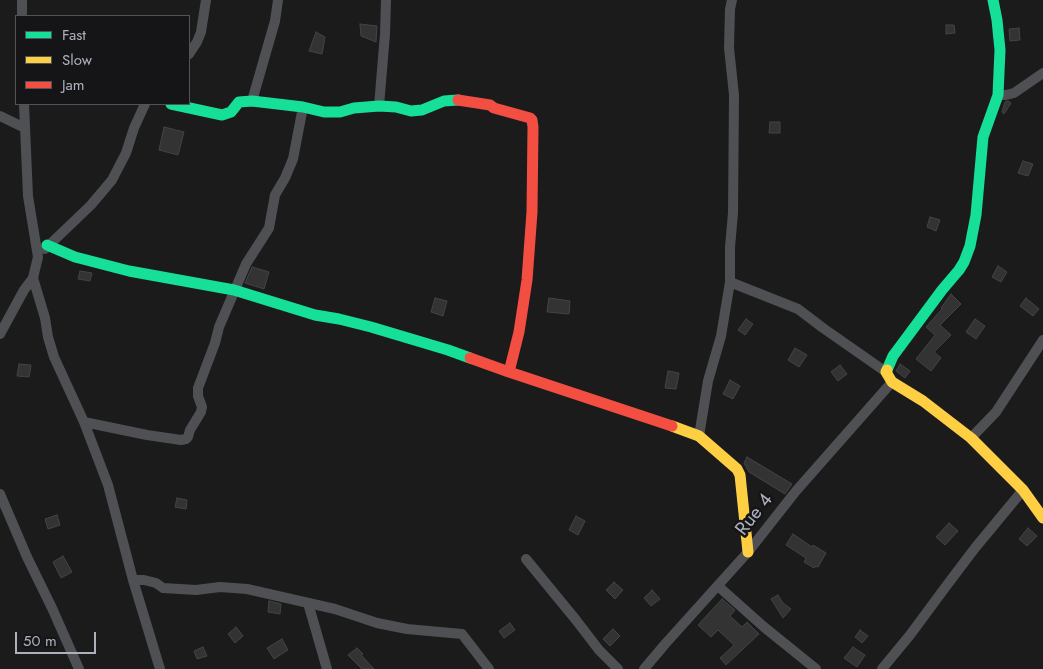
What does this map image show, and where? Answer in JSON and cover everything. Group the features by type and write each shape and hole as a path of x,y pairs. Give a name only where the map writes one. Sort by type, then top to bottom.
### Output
{"street":[{"path":"22,0 22,15"},
{"path":"190,53 198,42 206,0"},
{"path":"252,100 275,21 278,0"},
{"path":"379,106 386,0"},
{"path":"699,436 708,381 721,336 730,282 730,247 733,213 734,95 729,48 732,0"},
{"path":"886,372 890,360 964,262 970,246 976,216 983,138 998,96 1000,50 993,0"},
{"path":"998,96 1014,93 1043,73"},
{"path":"176,105 222,115 231,112 239,102 252,100 324,112 340,112 354,108 379,106 396,107 411,111 422,110 444,101 457,100 490,106 530,118 532,120 532,212 527,280 519,332 509,372"},
{"path":"24,105 28,196 38,258"},
{"path":"0,334 5,316 33,278 38,258 47,245 91,204 112,180 126,153 134,128 145,105"},
{"path":"84,422 147,435 181,440 186,439 202,407 198,396 198,388 218,327 250,258 269,228 276,195 286,178 293,159 303,107"},
{"path":"0,116 25,128"},
{"path":"47,245 75,257 129,270 234,290 315,316 355,323 438,347 699,436 736,469 740,475 748,552"},
{"path":"33,278 54,357 84,422 108,485 133,580 160,669"},
{"path":"730,282 798,309 886,372 892,382 923,401 972,438 1023,490 1043,518"},
{"path":"972,438 996,412 1043,340"},
{"name":"Rue 4","path":"644,669 748,552 796,491 892,382"},
{"path":"882,669 910,636 975,548 1023,490"},
{"path":"0,494 27,558 79,669"},
{"path":"526,559 599,650 618,669"},
{"path":"133,580 156,583 162,588 196,590 220,587 247,589 335,609 377,623 407,629 462,634 490,669"},
{"path":"718,586 816,669"},
{"path":"308,603 327,669"}],"building":[{"path":"360,24 377,26 376,42 361,36"},
{"path":"946,25 954,25 955,33 946,34"},
{"path":"1019,28 1020,40 1010,41 1009,29"},
{"path":"316,32 325,37 322,54 309,51"},
{"path":"1005,102 1011,103 1004,114 1002,112"},
{"path":"770,122 780,122 780,133 769,133"},
{"path":"164,127 184,132 178,155 159,150"},
{"path":"1023,161 1033,164 1028,176 1018,173"},
{"path":"930,217 940,220 936,231 927,227"},
{"path":"998,266 1007,272 1001,282 992,277"},
{"path":"252,267 269,272 264,289 245,283"},
{"path":"80,271 92,273 90,281 78,279"},
{"path":"951,294 961,304 940,325 951,335 934,352 941,358 931,371 916,359 935,335 926,327 942,309"},
{"path":"435,298 447,301 443,316 431,312"},
{"path":"549,298 570,301 569,314 547,312"},
{"path":"1026,298 1039,309 1033,316 1020,306"},
{"path":"746,319 753,324 745,335 738,330"},
{"path":"975,319 985,326 976,339 966,332"},
{"path":"795,348 807,355 799,367 788,360"},
{"path":"19,364 31,365 29,377 17,376"},
{"path":"900,364 910,371 905,378 896,371"},
{"path":"840,365 847,374 838,381 831,372"},
{"path":"668,371 679,373 676,389 665,388"},
{"path":"730,380 740,386 733,399 723,394"},
{"path":"747,457 792,484 785,494 749,472 744,463"},
{"path":"177,498 187,500 186,509 175,507"},
{"path":"57,515 60,525 48,529 45,519"},
{"path":"576,516 585,521 578,535 569,530"},
{"path":"949,523 958,531 945,545 936,537"},
{"path":"1028,528 1037,536 1027,546 1019,539"},
{"path":"793,534 812,547 813,545 826,553 818,567 814,568 804,562 806,558 786,545"},
{"path":"63,556 72,572 61,578 53,562"},
{"path":"614,582 623,590 615,599 606,590"},
{"path":"652,590 660,599 651,606 644,598"},
{"path":"778,595 783,603 791,609 783,618 771,599"},
{"path":"722,599 735,610 730,616 742,627 747,622 759,634 726,665 720,658 734,645 718,630 711,637 698,625"},
{"path":"269,601 281,604 280,614 268,612"},
{"path":"510,623 515,630 504,638 499,631"},
{"path":"236,627 243,636 235,643 228,634"},
{"path":"613,629 620,636 610,646 603,639"},
{"path":"860,630 868,636 862,643 855,637"},
{"path":"282,639 288,650 274,659 267,648"},
{"path":"203,647 207,656 197,659 194,651"},
{"path":"853,647 865,655 857,667 844,658"},
{"path":"357,648 374,669 362,669 348,655"}],"traffic: fast":[{"path":"887,370 893,356 959,270 970,246 976,215 983,137 998,95 1000,50 993,0"},
{"path":"176,105 222,115 231,112 239,102 252,101 303,107 324,112 340,112 354,108 379,106 396,107 411,111 422,110 444,101 458,100"},
{"path":"47,245 75,257 129,271 234,290 315,315 371,327 470,358"}],"traffic: slow":[{"path":"887,370 886,372 892,382 923,401 971,438 1023,490 1043,518"},
{"path":"672,426 699,436 737,469 740,475 748,552"}],"traffic: jam":[{"path":"458,100 490,105 532,120 532,212 527,280 519,332 509,372"},
{"path":"470,358 672,426"}]}
